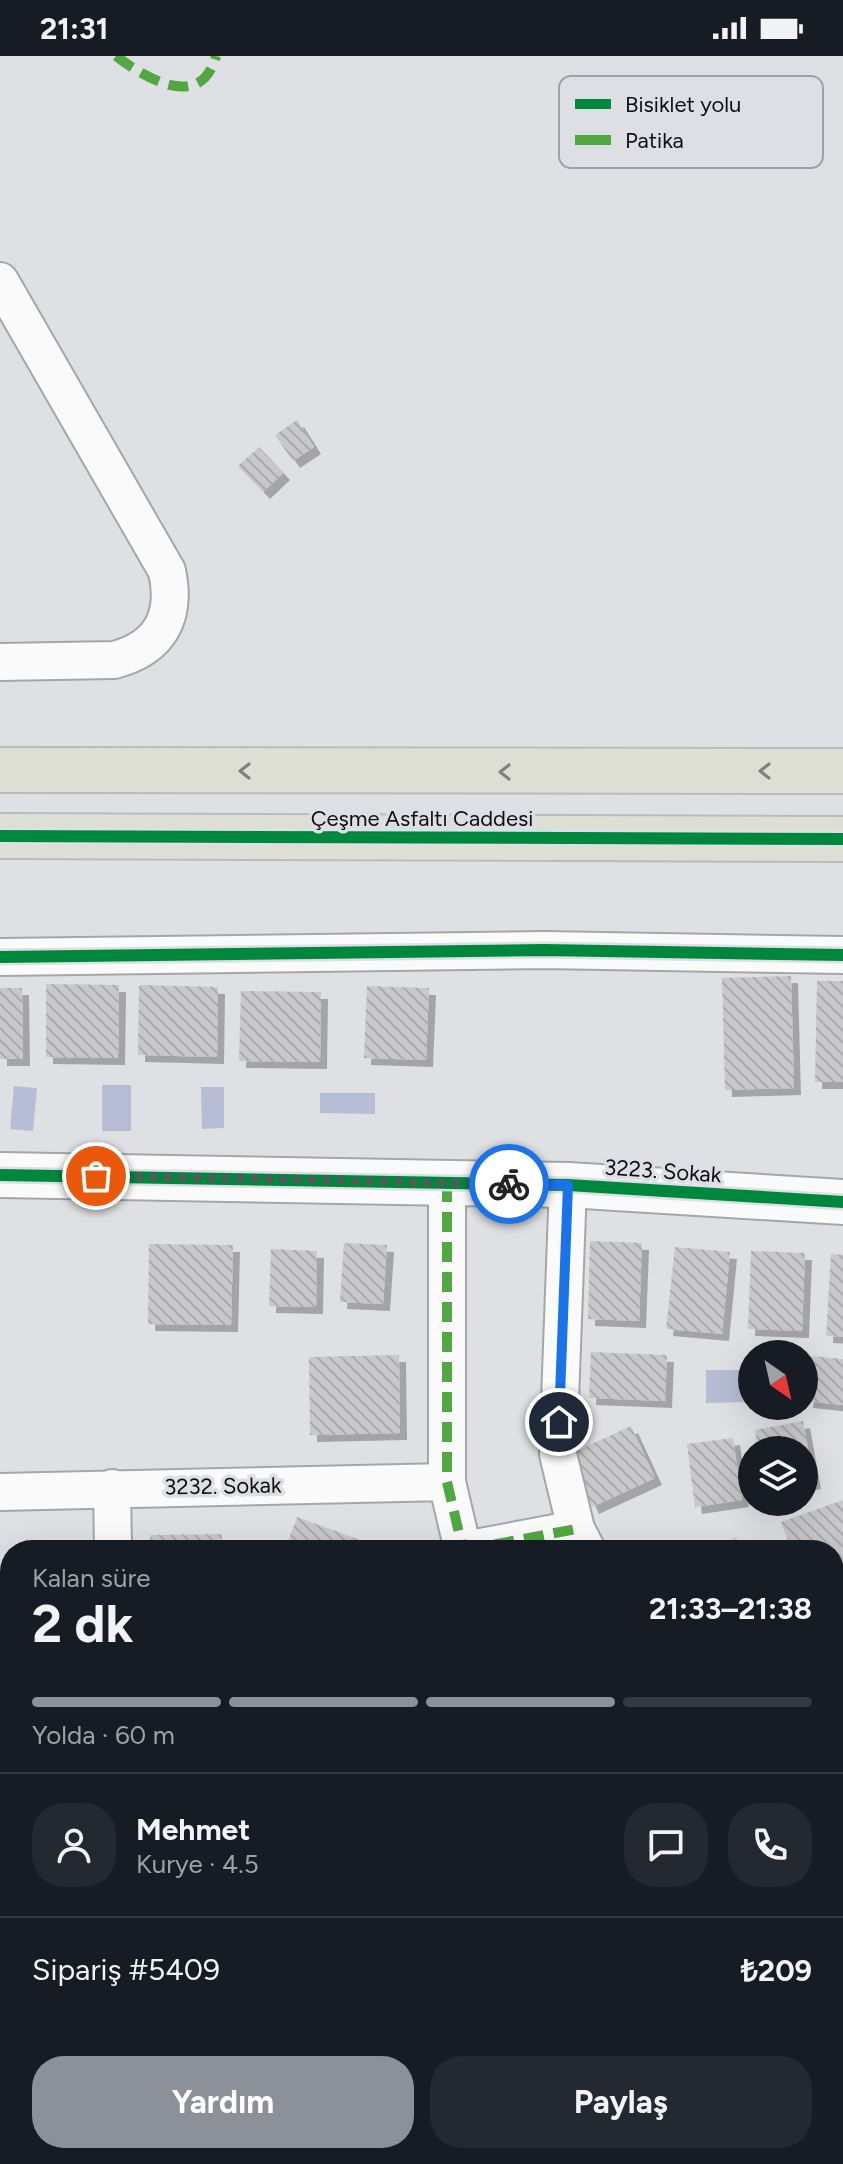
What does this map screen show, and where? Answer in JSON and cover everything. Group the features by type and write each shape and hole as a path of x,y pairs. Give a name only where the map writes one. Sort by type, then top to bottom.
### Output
{"highway":[{"path":"0,770 843,771"},
{"name":"Çeşme Asfaltı Caddesi","path":"0,836 843,839"}],"street":[{"path":"0,281 167,571 171,589 170,608 164,625 143,649 129,656 114,660 0,662"},
{"path":"0,957 544,950 843,955"},
{"name":"3223. Sokak","path":"0,1175 568,1185 843,1202"},
{"path":"447,1182 447,1482 462,1540"},
{"path":"568,1185 558,1454 581,1540"},
{"name":"3232. Sokak","path":"0,1492 447,1482"},
{"path":"112,1488 113,1540"}],"water":[{"path":"102,1085 131,1085 131,1131 102,1131"},
{"path":"14,1086 37,1088 33,1131 10,1129"},
{"path":"201,1087 224,1087 224,1128 202,1129"},
{"path":"320,1093 375,1093 375,1114 320,1113"},
{"path":"706,1370 738,1370 738,1402 706,1403"}],"building":[{"path":"297,420 314,447 293,461 275,435"},
{"path":"259,447 283,473 263,492 238,466"},
{"path":"791,976 794,1088 725,1090 722,978"},
{"path":"817,981 843,981 843,1082 815,1082"},
{"path":"46,984 119,985 118,1058 46,1057"},
{"path":"139,985 218,987 217,1057 138,1055"},
{"path":"367,986 429,988 426,1060 364,1058"},
{"path":"0,988 22,988 23,1059 0,1059"},
{"path":"241,991 321,992 320,1062 239,1061"},
{"path":"590,1241 642,1243 639,1321 588,1319"},
{"path":"344,1243 387,1245 383,1304 340,1302"},
{"path":"149,1244 233,1245 231,1325 148,1324"},
{"path":"675,1247 730,1252 722,1334 666,1329"},
{"path":"271,1249 317,1251 316,1307 269,1306"},
{"path":"751,1251 805,1253 802,1331 748,1329"},
{"path":"831,1254 843,1255 843,1337 826,1336"},
{"path":"591,1352 667,1355 665,1401 589,1398"},
{"path":"399,1355 400,1433 310,1435 309,1357"},
{"path":"818,1357 843,1359 843,1405 818,1402"},
{"path":"803,1421 806,1436 756,1436 755,1430"},
{"path":"631,1426 655,1478 592,1507 568,1455"},
{"path":"733,1438 738,1501 695,1507 687,1444"},
{"path":"843,1500 843,1540 787,1540 781,1522 798,1516 818,1516 818,1509"},
{"path":"297,1517 360,1540 289,1540"},
{"path":"222,1534 222,1540 150,1540 150,1535"}],"marked path":[{"path":"116,56 156,80 185,86 198,83 209,73 216,56"},
{"path":"447,1182 447,1482 461,1540"},
{"path":"518,1540 576,1529"}],"cycle path":[{"path":"0,836 843,839"},
{"path":"0,957 544,950 843,955"},
{"path":"0,1175 568,1185 843,1202"}],"way so far":[{"path":"96,1176 509,1184"}],"route":[{"path":"509,1184 568,1185 559,1422"}]}
